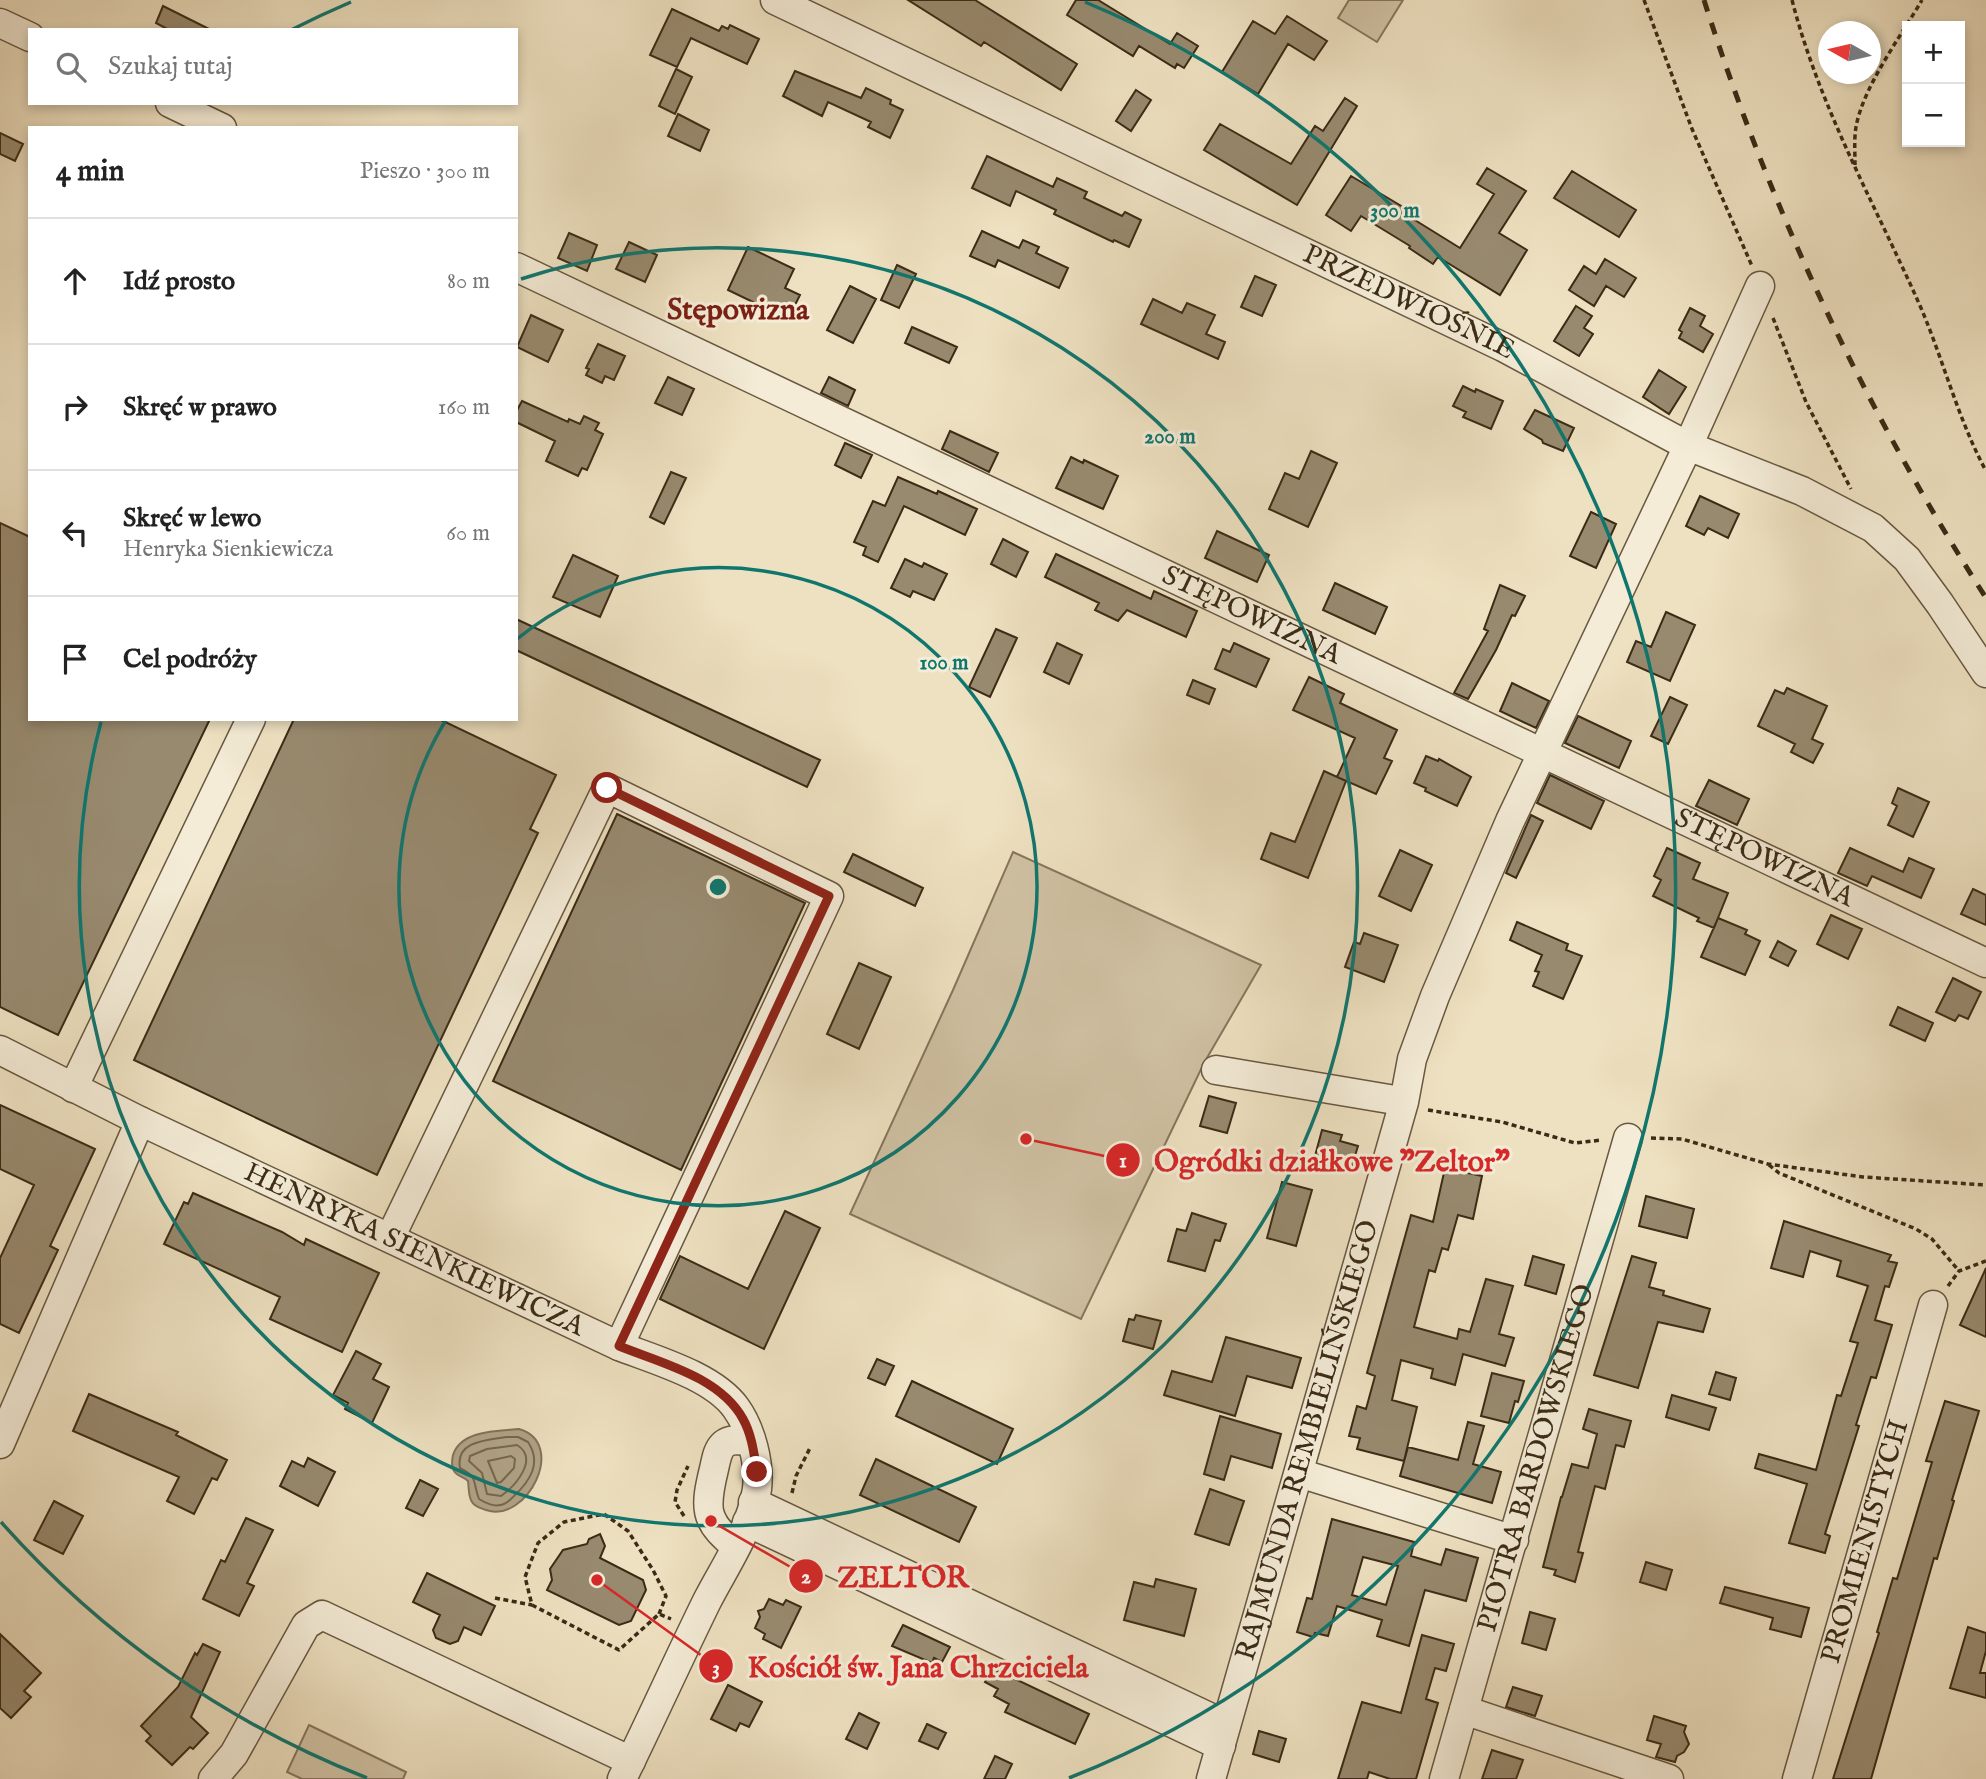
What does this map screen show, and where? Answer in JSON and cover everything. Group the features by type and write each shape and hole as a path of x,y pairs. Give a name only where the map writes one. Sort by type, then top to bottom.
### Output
{"street":[{"name":"PRZEDWIOŚNIE","path":"775,0 1503,347 1688,446 1802,491 1873,528 1907,559 1986,673"},
{"path":"0,23 28,36"},
{"path":"174,105 218,126"},
{"name":"STĘPOWIZNA","path":"518,268 1986,963"},
{"name":"RAJMUNDA REMBIELIŃSKIEGO","path":"1211,1779 1299,1473 1402,1104 1412,1059 1435,996 1510,821 1688,446 1760,286"},
{"path":"73,1088 250,721"},
{"path":"390,1238 607,788 829,896 619,1346"},
{"name":"HENRYKA SIENKIEWICZA","path":"0,1050 140,1121 619,1346 688,1374 717,1390 734,1406 751,1441 757,1472 757,1490 745,1523"},
{"path":"1216,1070 1389,1099 1402,1104"},
{"path":"0,1444 140,1121"},
{"name":"PIOTRA BARDOWSKIEGO","path":"1444,1779 1628,1138"},
{"name":"PROMIENISTYCH","path":"1797,1779 1933,1306"},
{"path":"751,1441 735,1440 724,1444 717,1454 707,1495 711,1521 719,1534 745,1523 1224,1735"},
{"path":"1299,1473 1514,1539"},
{"path":"214,1779 234,1754 306,1625 322,1615 626,1770 745,1523"},
{"path":"1464,1710 1669,1779"}],"path":[{"path":"1792,0 1806,50 1828,110 1920,307 1944,364 1963,423 1986,471"},
{"path":"1856,167 1855,129 1860,112 1871,86 1922,0"},
{"path":"1402,1104 1502,1122 1574,1143 1628,1138 1682,1139 1768,1164 1863,1177 1986,1185"},
{"path":"1768,1164 1779,1172 1916,1229 1932,1239 1959,1271 1986,1261"},
{"path":"688,1465 675,1502 689,1524"},
{"path":"495,1598 532,1605 619,1650 660,1614 666,1596 628,1531 604,1514 564,1522 538,1543 525,1577 532,1605"},
{"path":"660,1614 676,1621"}],"shaded area":[{"path":"1349,0 1403,0 1377,42 1338,18"},
{"path":"1013,852 1261,965 1204,1063 1081,1319 850,1214"},
{"path":"309,1725 406,1772 403,1779 302,1779 287,1772"}],"water":[{"path":"519,1429 533,1437 540,1450 541,1464 536,1480 527,1494 515,1505 501,1511 476,1506 470,1497 468,1481 452,1468 457,1447 481,1433"}],"building":[{"path":"908,0 975,0 1077,64 1061,90 984,42 981,46"},
{"path":"1076,0 1098,0 1170,44 1177,33 1198,46 1184,68 1177,64 1175,68 1139,46 1133,56 1067,15"},
{"path":"163,6 207,28 165,28 156,23"},
{"path":"672,9 719,31 722,26 728,29 730,25 759,39 747,64 691,38 677,67 650,55"},
{"path":"1287,16 1327,41 1314,60 1288,44 1258,94 1222,72 1253,21 1275,34"},
{"path":"676,69 692,77 675,114 659,106"},
{"path":"795,71 861,98 866,88 891,100 890,104 903,110 890,138 868,127 871,122 828,102 822,116 783,96"},
{"path":"1136,90 1151,100 1131,131 1116,121"},
{"path":"1345,98 1357,106 1297,205 1204,150 1220,124 1291,164 1315,126 1323,131"},
{"path":"678,114 709,130 700,151 668,136"},
{"path":"0,133 23,144 15,161 0,154"},
{"path":"987,156 1053,187 1057,178 1087,192 1084,198 1122,216 1125,212 1141,220 1129,247 1054,214 1056,210 1016,191 1010,206 972,188"},
{"path":"1487,168 1526,191 1499,233 1527,250 1500,295 1438,257 1433,264 1409,248 1410,246 1361,216 1351,231 1326,215 1351,176 1413,213 1410,217 1460,248 1494,194 1477,184"},
{"path":"1572,171 1636,210 1619,237 1554,198"},
{"path":"982,231 1019,248 1023,240 1039,247 1036,253 1068,268 1059,288 998,260 995,267 970,256"},
{"path":"569,233 597,245 587,271 558,258"},
{"path":"629,242 657,255 645,282 616,269"},
{"path":"748,247 794,269 785,288 800,295 788,319 728,290"},
{"path":"1605,259 1636,278 1624,297 1606,286 1594,306 1569,290 1584,266 1596,274"},
{"path":"897,265 916,274 899,308 881,300"},
{"path":"1255,276 1276,285 1262,316 1241,307"},
{"path":"850,286 876,299 853,343 827,330"},
{"path":"1153,299 1182,313 1187,303 1215,315 1206,334 1225,342 1218,359 1141,324"},
{"path":"1576,306 1592,316 1584,328 1593,334 1579,356 1554,341"},
{"path":"1690,308 1705,316 1700,326 1713,334 1703,352 1679,338 1682,332 1679,330"},
{"path":"531,315 563,330 548,362 518,347"},
{"path":"912,327 957,347 949,363 905,343"},
{"path":"598,344 625,356 614,380 605,376 602,383 586,375 589,369 586,368"},
{"path":"1659,370 1686,387 1669,414 1643,397"},
{"path":"668,377 694,389 682,415 655,403"},
{"path":"829,377 855,390 848,406 821,393"},
{"path":"1463,386 1503,401 1491,429 1463,417 1466,412 1453,406"},
{"path":"522,401 568,422 569,419 580,424 584,416 599,423 595,430 603,434 587,470 582,468 578,476 546,461 555,441 518,423 518,408"},
{"path":"1535,410 1574,428 1563,451 1543,443 1524,429"},
{"path":"950,431 998,453 989,472 942,449"},
{"path":"845,443 872,455 861,478 835,465"},
{"path":"1311,451 1337,463 1308,527 1269,509 1285,473 1299,479"},
{"path":"1071,457 1118,476 1103,509 1056,488"},
{"path":"671,472 686,478 664,524 650,517"},
{"path":"898,477 977,509 965,535 904,506 878,562 863,555 866,547 854,542 873,501 885,506"},
{"path":"1700,496 1739,514 1728,538 1708,528 1704,535 1686,526"},
{"path":"1591,512 1616,524 1596,568 1570,556"},
{"path":"0,523 28,536 28,721 209,721 58,1035 0,1007"},
{"path":"1217,531 1269,555 1257,582 1205,558"},
{"path":"1003,539 1028,552 1016,577 991,564"},
{"path":"1056,554 1151,599 1154,591 1197,611 1186,637 1127,610 1118,621 1095,610 1099,603 1045,577"},
{"path":"573,555 618,576 600,617 553,597"},
{"path":"905,559 922,567 924,563 947,574 934,600 913,591 910,597 891,588"},
{"path":"1335,583 1387,607 1375,634 1323,610"},
{"path":"1500,585 1525,596 1515,616 1512,615 1468,699 1454,693 1488,631 1484,629"},
{"path":"1666,612 1695,625 1670,681 1627,662 1636,641 1651,647"},
{"path":"518,620 820,760 807,787 518,651"},
{"path":"996,629 1017,638 990,697 969,687"},
{"path":"1057,643 1082,655 1069,684 1044,672"},
{"path":"1234,643 1269,659 1256,687 1215,669 1223,649 1230,652"},
{"path":"1309,677 1344,694 1340,703 1397,730 1384,758 1392,761 1376,794 1337,777 1355,738 1293,710"},
{"path":"1193,680 1215,689 1209,704 1187,695"},
{"path":"1512,683 1549,701 1536,728 1500,711"},
{"path":"1787,688 1827,706 1812,739 1823,744 1813,763 1791,752 1795,744 1758,726 1775,690 1784,694"},
{"path":"1670,697 1687,705 1668,744 1651,736"},
{"path":"1578,716 1631,741 1619,768 1565,743"},
{"path":"293,721 443,721 556,775 530,829 538,833 377,1175 134,1060"},
{"path":"1426,756 1438,761 1439,759 1471,777 1457,806 1414,783"},
{"path":"1324,771 1346,781 1308,878 1261,859 1271,833 1295,842"},
{"path":"1550,775 1604,801 1591,829 1537,803"},
{"path":"1709,780 1749,799 1737,825 1696,806"},
{"path":"1898,788 1929,802 1913,837 1888,825 1897,806 1892,803"},
{"path":"617,814 805,903 681,1170 493,1081"},
{"path":"1531,815 1543,821 1516,878 1506,873"},
{"path":"1667,848 1700,863 1693,879 1728,893 1714,928 1653,896 1661,880 1654,876"},
{"path":"1850,848 1903,872 1909,858 1934,869 1921,898 1872,876 1867,886 1838,873"},
{"path":"1400,850 1432,865 1411,911 1379,896"},
{"path":"853,854 923,888 915,906 844,872"},
{"path":"1973,889 1986,895 1986,925 1961,914"},
{"path":"1831,915 1862,929 1848,959 1817,944"},
{"path":"1718,918 1747,930 1745,934 1760,941 1745,975 1701,957"},
{"path":"1517,922 1568,944 1566,950 1582,956 1563,999 1533,986 1539,972 1535,971 1542,955 1510,940"},
{"path":"1364,933 1398,945 1384,982 1345,967 1354,942 1360,944"},
{"path":"1778,941 1796,951 1788,966 1770,957"},
{"path":"859,963 891,977 859,1049 827,1034"},
{"path":"1953,978 1981,992 1968,1019 1959,1015 1955,1021 1936,1012"},
{"path":"1898,1007 1933,1023 1925,1041 1890,1025"},
{"path":"1209,1096 1236,1103 1227,1133 1200,1126"},
{"path":"0,1105 95,1149 50,1246 58,1250 19,1333 0,1324 0,1258 34,1185 0,1169"},
{"path":"1322,1130 1342,1135 1340,1141 1358,1146 1350,1172 1333,1167 1331,1173 1312,1167"},
{"path":"1445,1168 1482,1176 1473,1219 1458,1215 1448,1250 1442,1248 1435,1272 1429,1270 1414,1327 1457,1339 1459,1329 1470,1332 1486,1279 1513,1286 1499,1334 1514,1338 1505,1366 1463,1354 1455,1385 1431,1378 1433,1369 1401,1360 1392,1400 1417,1407 1404,1461 1357,1449 1360,1438 1349,1436 1357,1406 1366,1409 1375,1376 1367,1373 1411,1215 1433,1222"},
{"path":"1282,1182 1312,1190 1296,1246 1267,1238"},
{"path":"193,1193 282,1232 304,1245 306,1239 379,1273 342,1352 270,1319 280,1297 164,1244 184,1202 188,1204"},
{"path":"1646,1196 1694,1209 1687,1238 1639,1226"},
{"path":"785,1211 820,1228 764,1349 660,1299 680,1256 748,1289"},
{"path":"1192,1213 1226,1224 1220,1241 1215,1240 1205,1271 1168,1261 1177,1229 1186,1231"},
{"path":"1784,1221 1891,1255 1888,1261 1897,1263 1889,1287 1885,1286 1875,1320 1892,1325 1876,1378 1871,1377 1856,1425 1859,1426 1825,1534 1830,1536 1825,1553 1789,1543 1807,1484 1755,1468 1759,1454 1816,1470 1837,1395 1841,1396 1858,1343 1850,1341 1868,1286 1837,1276 1841,1261 1810,1251 1803,1277 1771,1268"},
{"path":"1533,1256 1564,1265 1556,1294 1525,1285"},
{"path":"1632,1256 1656,1263 1649,1287 1664,1291 1663,1295 1710,1309 1703,1332 1658,1322 1638,1388 1594,1375"},
{"path":"1986,1268 1986,1337 1960,1325"},
{"path":"1136,1315 1161,1321 1153,1349 1123,1341 1129,1319 1134,1320"},
{"path":"1226,1337 1301,1358 1292,1388 1247,1376 1235,1416 1164,1395 1172,1371 1212,1382"},
{"path":"356,1351 381,1364 373,1379 389,1387 372,1423 345,1409 348,1403 333,1395"},
{"path":"877,1359 894,1366 885,1385 868,1378"},
{"path":"1716,1372 1736,1378 1730,1400 1709,1394"},
{"path":"1492,1373 1524,1381 1509,1423 1481,1416"},
{"path":"912,1381 1013,1429 997,1464 896,1416"},
{"path":"89,1394 178,1432 176,1435 227,1460 217,1480 212,1478 194,1514 167,1501 179,1477 73,1431"},
{"path":"1672,1395 1716,1408 1709,1430 1666,1417"},
{"path":"1945,1401 1979,1411 1937,1559 1934,1558 1871,1779 1833,1779 1879,1633 1877,1632 1893,1578 1897,1579 1932,1462 1926,1461"},
{"path":"1589,1409 1631,1421 1624,1447 1616,1445 1605,1489 1595,1486 1578,1552 1583,1553 1575,1582 1554,1575 1556,1570 1543,1567 1572,1464 1588,1468 1597,1434 1583,1429"},
{"path":"1220,1416 1281,1434 1272,1468 1231,1456 1224,1480 1204,1474"},
{"path":"1468,1422 1484,1426 1473,1464 1501,1472 1492,1503 1400,1476 1408,1447 1458,1460"},
{"path":"308,1458 335,1472 318,1506 280,1486 292,1461 304,1467"},
{"path":"876,1459 976,1507 959,1542 860,1495"},
{"path":"420,1480 438,1489 423,1516 406,1508"},
{"path":"1210,1489 1244,1501 1229,1545 1195,1534"},
{"path":"54,1501 83,1516 63,1554 34,1540"},
{"path":"246,1518 273,1530 247,1583 254,1586 239,1616 203,1599 221,1560 225,1562"},
{"path":"1332,1519 1414,1542 1411,1556 1441,1565 1446,1549 1478,1558 1466,1601 1425,1590 1409,1646 1377,1636 1382,1620 1337,1606 1328,1636 1315,1633 1313,1637 1297,1632 1307,1598 1312,1599","holes":["1363,1557 1398,1566 1386,1605 1352,1595"]},
{"path":"600,1534 605,1546 600,1558 643,1580 646,1590 631,1621 619,1625 547,1590 552,1580 550,1569 563,1550 587,1544 589,1539"},
{"path":"1646,1562 1672,1570 1666,1590 1640,1582"},
{"path":"427,1573 495,1606 481,1635 464,1627 458,1641 450,1644 436,1638 433,1630 440,1615 413,1602"},
{"path":"1156,1579 1196,1589 1184,1636 1124,1620 1134,1582 1154,1587"},
{"path":"1725,1587 1809,1608 1801,1637 1770,1629 1773,1618 1720,1603"},
{"path":"769,1599 783,1605 786,1600 801,1607 781,1648 763,1639 765,1634 755,1628 760,1617 758,1611 764,1609"},
{"path":"1530,1612 1555,1619 1546,1650 1522,1643"},
{"path":"903,1625 950,1647 942,1662 934,1658 932,1663 892,1646"},
{"path":"1968,1627 1986,1633 1986,1651 1980,1673 1986,1673 1986,1698 1950,1688"},
{"path":"0,1634 41,1673 24,1691 31,1697 11,1718 0,1708"},
{"path":"1422,1635 1454,1644 1446,1671 1435,1668 1426,1699 1438,1703 1416,1779 1390,1779 1369,1772 1367,1779 1338,1779 1362,1702 1401,1713"},
{"path":"203,1644 220,1652 191,1717 208,1733 172,1765 146,1741 151,1736 141,1726 178,1687 195,1653 197,1655"},
{"path":"992,1668 1089,1714 1075,1744 1005,1712 1009,1704 994,1696 998,1689 985,1682"},
{"path":"728,1685 762,1702 749,1727 740,1723 736,1731 711,1719"},
{"path":"1513,1687 1542,1696 1535,1716 1506,1707"},
{"path":"859,1713 879,1723 867,1749 846,1739"},
{"path":"1654,1716 1686,1726 1684,1732 1689,1744 1684,1752 1677,1756 1675,1762 1656,1757 1661,1744 1647,1740"},
{"path":"927,1724 946,1733 938,1749 919,1741"},
{"path":"1259,1731 1286,1739 1279,1762 1253,1754"},
{"path":"1492,1750 1523,1760 1516,1779 1482,1779"},
{"path":"995,1756 1012,1764 1005,1779 984,1779"}],"railway":[{"path":"1704,0 1759,157 1825,308 1901,455 1986,598"}],"place":[{"name":"Ogródki działkowe \"Zeltor\"","path":"1026,1139"},
{"name":"ZELTOR","path":"711,1521"},
{"name":"Kościół św. Jana Chrzciciela","path":"597,1580"}],"district":[{"name":"Stępowizna","path":"738,311"}],"route":[{"path":"607,788 829,896 619,1346 688,1374 717,1390 734,1406 744,1422 757,1472"}]}
